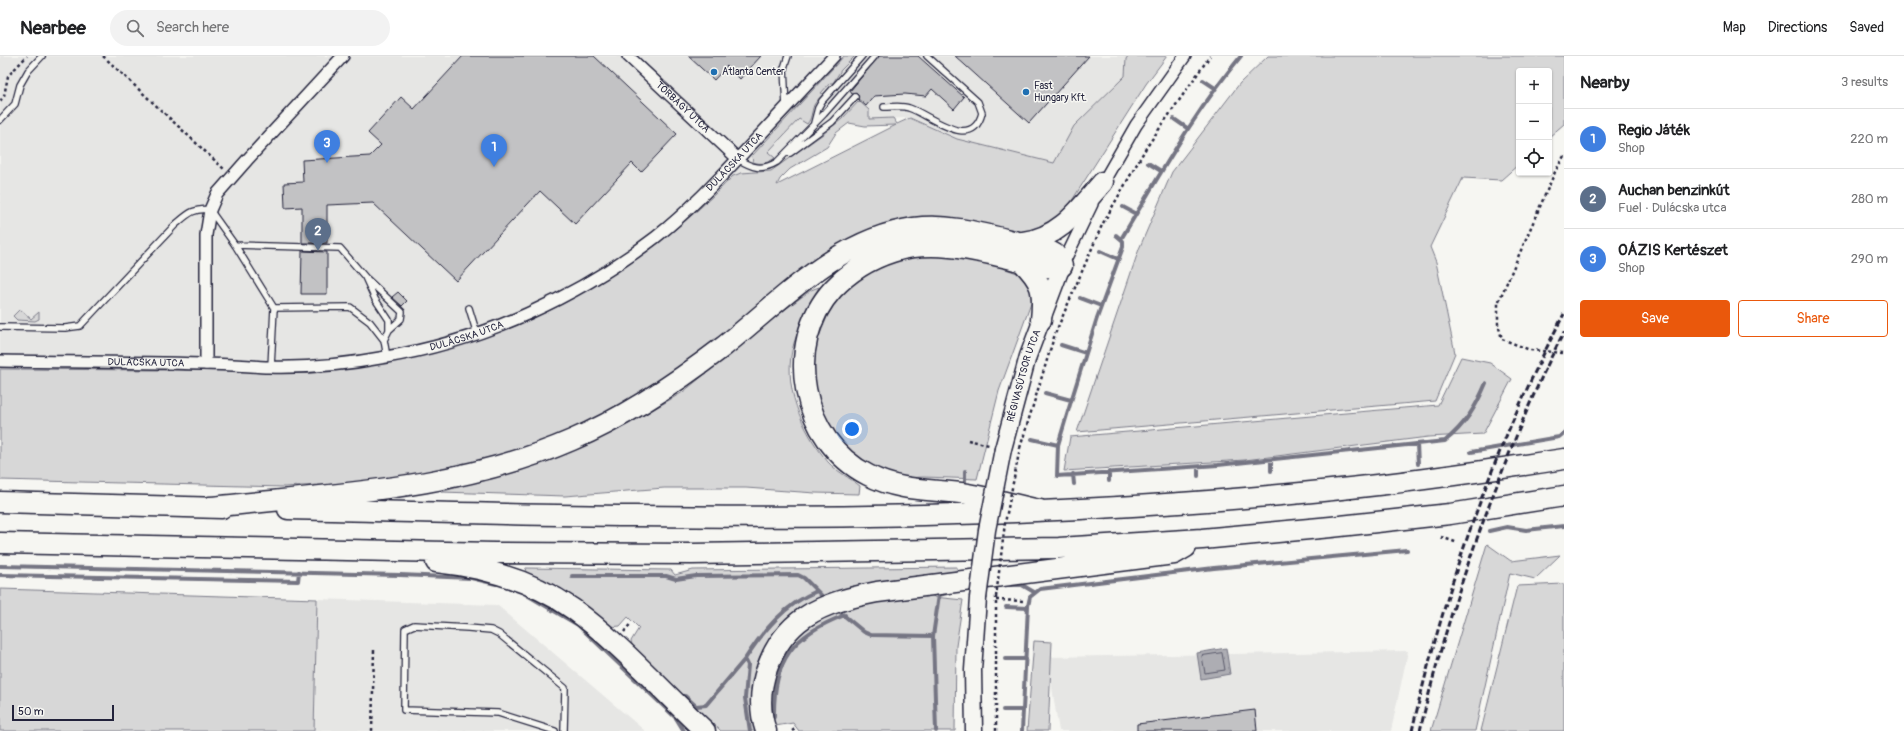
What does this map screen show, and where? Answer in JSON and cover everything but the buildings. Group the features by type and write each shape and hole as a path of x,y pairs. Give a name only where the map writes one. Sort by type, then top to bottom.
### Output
{"highway":[{"path":"1020,252 1054,233 1066,223 1103,182"},
{"path":"210,508 414,485 476,473 530,457 602,427 682,377 821,268 850,249 874,238 916,228 942,227 963,230 1020,252 1039,281 1041,287 1041,320"},
{"path":"1040,510 968,494 922,491 896,486 868,475 850,464 824,437 813,418 806,395 803,374 805,352 810,329 820,307 833,289 859,266 873,258 912,247 935,246 1020,252 1050,250 1059,258 1062,266"},
{"path":"0,502 210,508 690,517 924,515 1204,501 1320,491 1464,474 1564,459"},
{"path":"0,543 297,549 692,554 1060,548 1202,539 1331,527 1450,514 1564,496"},
{"path":"766,731 761,703 764,682 771,657 791,629 805,617 827,606 856,596 890,590 1174,554 1202,539"},
{"path":"297,549 444,563 474,568 520,581 572,609 596,628 705,731"}],"street":[{"path":"206,364 206,235 210,210 217,194 343,56"},
{"name":"TORBÁGY UTCA","path":"628,56 738,159"},
{"name":"DULÁCSKA UTCA","path":"0,361 206,364 271,367 319,365 387,357 447,343 477,334 542,307 578,288 634,253 681,216 712,188 834,56"},
{"name":"RÉGIVASÚTSOR UTCA","path":"974,731 973,670 978,598 996,447 1020,384 1041,320 1062,266 1103,182 1136,125 1185,56"}],"lane":[{"path":"0,120 15,104 20,85 28,71 42,56"},
{"path":"786,108 784,68 788,56"},
{"path":"814,124 818,108 822,101 862,56"},
{"path":"777,162 814,124 875,56"},
{"path":"884,107 907,107 955,130 966,130 977,124 982,113 978,102 927,56"},
{"path":"738,159 751,167 757,168 771,166 832,122 855,97"},
{"path":"0,327 65,328 80,326 184,218 200,208 210,210 235,245 274,308 271,367"},
{"path":"235,245 340,248 365,277 402,312 400,319 389,330 384,340"},
{"path":"365,277 375,299 390,320 389,330"},
{"path":"274,308 350,308 370,322 384,340 387,357"},
{"path":"469,308 477,334"},
{"path":"555,731 498,713 404,710 405,629 414,625 491,630 499,634 565,688 564,731"}],"path":[{"path":"0,101 4,96 8,76 27,56"},
{"path":"103,56 232,177"},
{"path":"996,731 996,599 1005,523 1020,448 1055,334 1102,225 1146,148 1210,56"},
{"path":"1564,156 1555,172 1498,304 1498,324 1502,339 1530,350 1564,353"},
{"path":"968,440 996,447"},
{"path":"1441,537 1458,543"},
{"path":"996,599 1025,601"},
{"path":"372,731 374,650"}],"shaded area":[{"path":"0,56 1145,56 1055,163 957,139 910,118 869,119 859,101 842,119 771,171 741,173 733,176 670,234 645,254 618,272 562,304 505,330 463,345 415,357 370,366 319,371 273,372 0,369"},
{"path":"844,56 855,56 841,70 833,83 830,83 821,93 823,94 814,105 809,122 807,124 799,119 768,152 775,158 764,163 753,162 752,156"},
{"path":"1128,56 1167,56 1146,84 1064,213 1045,227 1029,233 935,219 785,287 697,354 629,402 544,443 471,470 388,481 284,487 0,480 0,369 319,371 415,357 460,345 504,330 547,312 588,290 627,266 664,238 700,208 733,176 741,173 771,171 842,119 859,101 869,110 869,119 893,118 897,124 910,118 957,139 1054,163 1074,126 1125,76 1126,59","holes":["849,123 865,126 896,125 777,185 780,179 790,169 827,147 836,133"]},
{"path":"1268,56 1564,56 1564,124 1552,134 1552,68 1516,68 1516,167 1501,180 1463,178 1430,247 1436,262 1455,353 1435,401 1077,432 1139,249 1172,172 1240,83"},
{"path":"930,255 977,259 1020,274 1029,287 1033,298 999,391 977,479 924,477 905,478 874,470 849,454 818,409 811,381 813,351 830,310 842,291 867,272 896,258"},
{"path":"819,287 802,321 794,343 790,375 792,390 802,422 819,450 831,465 860,486 859,494 815,493 746,488 664,488 565,496 441,492 552,459 618,430 683,392 771,320 811,290"},
{"path":"20,309 31,319 39,312 39,319 35,321 17,320 13,316"},
{"path":"1461,357 1490,363 1512,379 1483,434 1428,437 1245,460 1064,471 1070,437 1438,405"},
{"path":"1487,544 1511,561 1560,555 1535,579 1510,573 1475,731 1431,731"},
{"path":"957,567 957,571 887,580 838,591 816,600 796,611 777,629 757,665 751,697 755,731 721,731 633,648 631,641 639,628 628,617 620,626 610,627 553,585 525,571 526,568 671,570 675,575 693,570"},
{"path":"1564,584 1564,731 1481,731 1517,586"},
{"path":"0,589 317,599 314,731 0,731"},
{"path":"929,593 934,597 963,600 956,646 955,731 799,731 793,723 775,726 772,716 771,702 773,678 784,653 798,634 815,621 835,611 880,600"},
{"path":"317,599 497,605 645,731 314,731"},
{"path":"1034,641 1052,642 1048,731 1027,731"},
{"path":"1408,651 1391,731 1059,731 1047,657"}],"water":[{"path":"1226,648 1230,674 1201,679 1197,653"}],"waterway":[{"path":"1121,239 1163,168 1207,100 1241,56"},
{"path":"1203,80 1215,88"},
{"path":"1174,119 1187,128"},
{"path":"1148,163 1161,171"},
{"path":"1123,207 1136,214"},
{"path":"1116,235 1123,241 1123,247 1097,318 1058,445 1057,476 1218,465 1445,441 1458,429 1469,415 1486,383"},
{"path":"1100,251 1118,259"},
{"path":"1080,298 1101,306"},
{"path":"1061,345 1086,353"},
{"path":"1045,393 1071,400"},
{"path":"1471,452 1559,437 1564,433"},
{"path":"1032,439 1058,445"},
{"path":"1417,444 1418,464"},
{"path":"1271,460 1271,471"},
{"path":"1198,467 1198,476"},
{"path":"965,471 965,487"},
{"path":"1109,472 1109,481"},
{"path":"1073,474 1074,484"},
{"path":"1489,531 1507,527 1526,530 1564,526"},
{"path":"1022,731 1028,606 1030,597 1040,589 1214,568 1407,550"},
{"path":"0,566 400,575 471,578 496,584"},
{"path":"0,575 298,581 299,572"},
{"path":"572,576 666,576 676,579 696,576 798,575 804,578 821,595"},
{"path":"1005,585 1022,585 1034,592"},
{"path":"750,731 745,698 748,665 745,659 759,638 776,619 795,603 817,591"},
{"path":"936,731 933,636 939,595 951,592"},
{"path":"527,595 578,625 676,718 684,731"},
{"path":"1006,607 1028,608"},
{"path":"841,613 864,632 871,635 933,636"},
{"path":"774,717 777,680 782,665 789,652 811,631 845,615"},
{"path":"685,696 696,706 706,705 745,659"},
{"path":"1005,659 1026,659"},
{"path":"1003,710 1023,710"}],"railway":[{"path":"1412,731 1440,623 1474,517 1516,414 1539,363 1564,314"},
{"path":"1420,731 1427,700 1454,606 1475,545 1520,427 1545,369 1564,332"}],"place":[{"name":"Atlanta Center","path":"714,72"},
{"name":"Fast Hungary Kft.","path":"1026,92"},
{"name":"OÁZIS Kertészet","path":"327,163"},
{"name":"Regio Játék","path":"494,167"},
{"name":"Auchan benzinkút","path":"318,251"}]}
